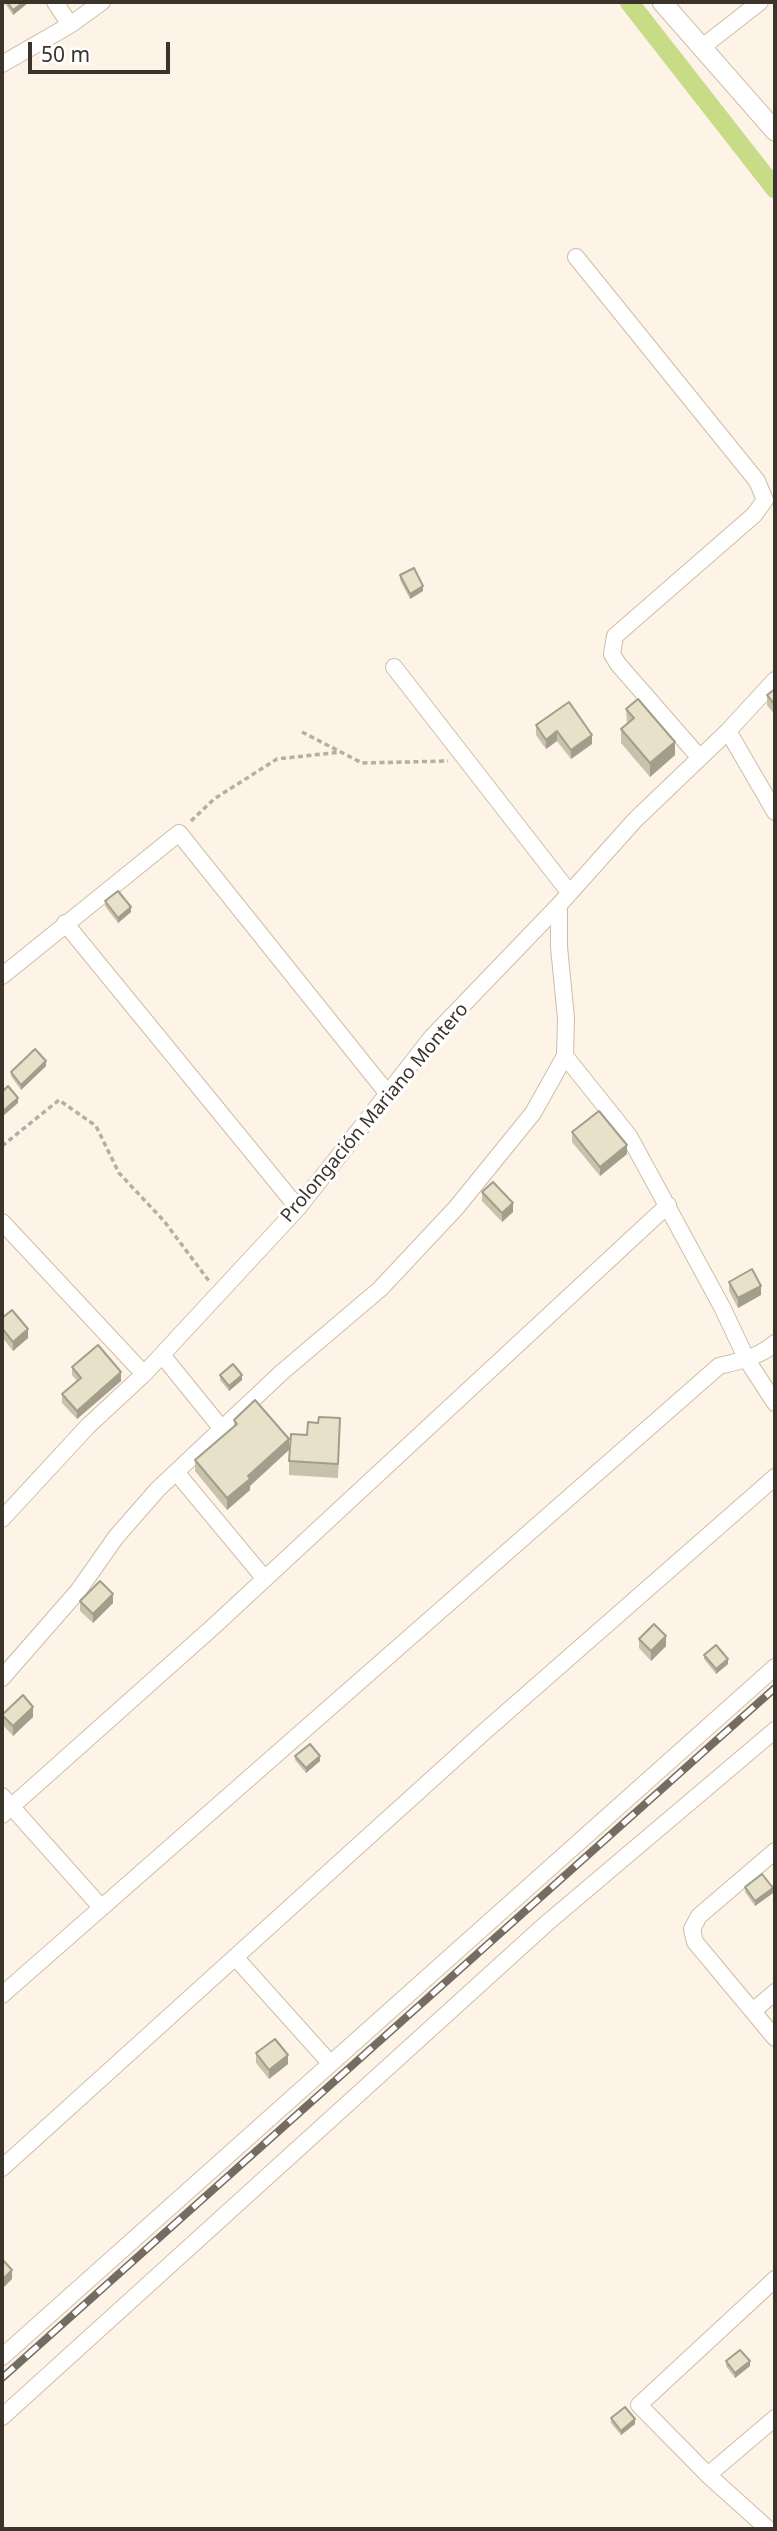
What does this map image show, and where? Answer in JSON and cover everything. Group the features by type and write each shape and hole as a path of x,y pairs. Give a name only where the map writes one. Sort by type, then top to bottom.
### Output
{"street":[{"path":"55,2 70,24"},
{"path":"4,59 70,24 103,2"},
{"path":"662,2 775,131"},
{"path":"701,48 760,2"},
{"path":"576,257 757,481 765,500 754,515 615,636 612,654 618,664 700,758"},
{"path":"2,1678 78,1591 116,1537 158,1489 281,1373 380,1289 456,1208 533,1113 565,1056 566,1018 559,947 564,898 467,760 394,667"},
{"name":"Prolongación Mariano Montero","path":"2,1519 88,1426 144,1374 298,1208 432,1037 635,820 728,731 775,680"},
{"path":"728,731 775,812"},
{"path":"2,976 179,833 388,1094"},
{"path":"65,923 298,1208"},
{"path":"565,1056 629,1136 723,1307 747,1360 775,1404"},
{"path":"100,1906 5,1806 265,1579 668,1205"},
{"path":"2,1222 144,1374"},
{"path":"2,1995 100,1906 158,1860 719,1366 747,1360 765,1352 775,1343"},
{"path":"162,1355 222,1429"},
{"path":"176,1472 265,1579"},
{"path":"2,2168 484,1731 775,1477"},
{"path":"2,2357 775,1667"},
{"path":"2,2417 547,1923 775,1730"},
{"path":"775,1851 699,1916 692,1929 695,1942 775,2038"},
{"path":"235,1957 330,2063"},
{"path":"753,2011 775,1992"},
{"path":"768,2529 708,2475 639,2405 775,2279"},
{"path":"708,2475 775,2418"}],"path":[{"path":"302,732 362,763 467,760"},
{"path":"179,833 214,799 277,759 341,752"},
{"path":"2,1146 59,1100 96,1126 119,1173 164,1221 219,1294"}],"building":[{"path":"7,2 24,2 13,10"},
{"path":"414,568 423,586 410,594 400,575"},
{"path":"775,689 775,705 767,695"},
{"path":"638,699 675,742 650,763 621,729 634,718 626,709"},
{"path":"569,702 592,735 571,750 557,731 546,740 536,725"},
{"path":"118,891 131,907 118,918 105,901"},
{"path":"35,1049 46,1061 21,1085 11,1072"},
{"path":"8,1086 18,1098 2,1112 2,1092"},
{"path":"599,1111 627,1145 600,1167 572,1132"},
{"path":"493,1182 513,1203 502,1213 482,1192"},
{"path":"752,1269 761,1286 738,1298 729,1282"},
{"path":"12,1310 28,1329 13,1342 2,1328 2,1318"},
{"path":"98,1345 121,1372 77,1411 62,1394 81,1378 72,1367"},
{"path":"233,1364 242,1375 229,1386 220,1375"},
{"path":"255,1400 289,1439 227,1498 195,1460 237,1424 234,1420"},
{"path":"319,1417 340,1418 338,1464 289,1461 291,1434 307,1435 308,1422 318,1423"},
{"path":"100,1581 113,1594 93,1614 80,1601"},
{"path":"654,1624 666,1636 651,1651 639,1639"},
{"path":"716,1645 728,1659 716,1669 704,1655"},
{"path":"23,1695 33,1707 13,1726 2,1715"},
{"path":"310,1744 320,1756 306,1768 295,1756"},
{"path":"762,1874 773,1888 755,1901 745,1887"},
{"path":"275,2039 288,2055 269,2070 256,2053"},
{"path":"2,2259 12,2270 2,2280"},
{"path":"740,2350 750,2361 735,2373 726,2361"},
{"path":"625,2407 635,2419 621,2431 611,2418"}],"waterway":[{"path":"629,2 775,189"}],"railway":[{"path":"2,2378 775,1688"}]}
